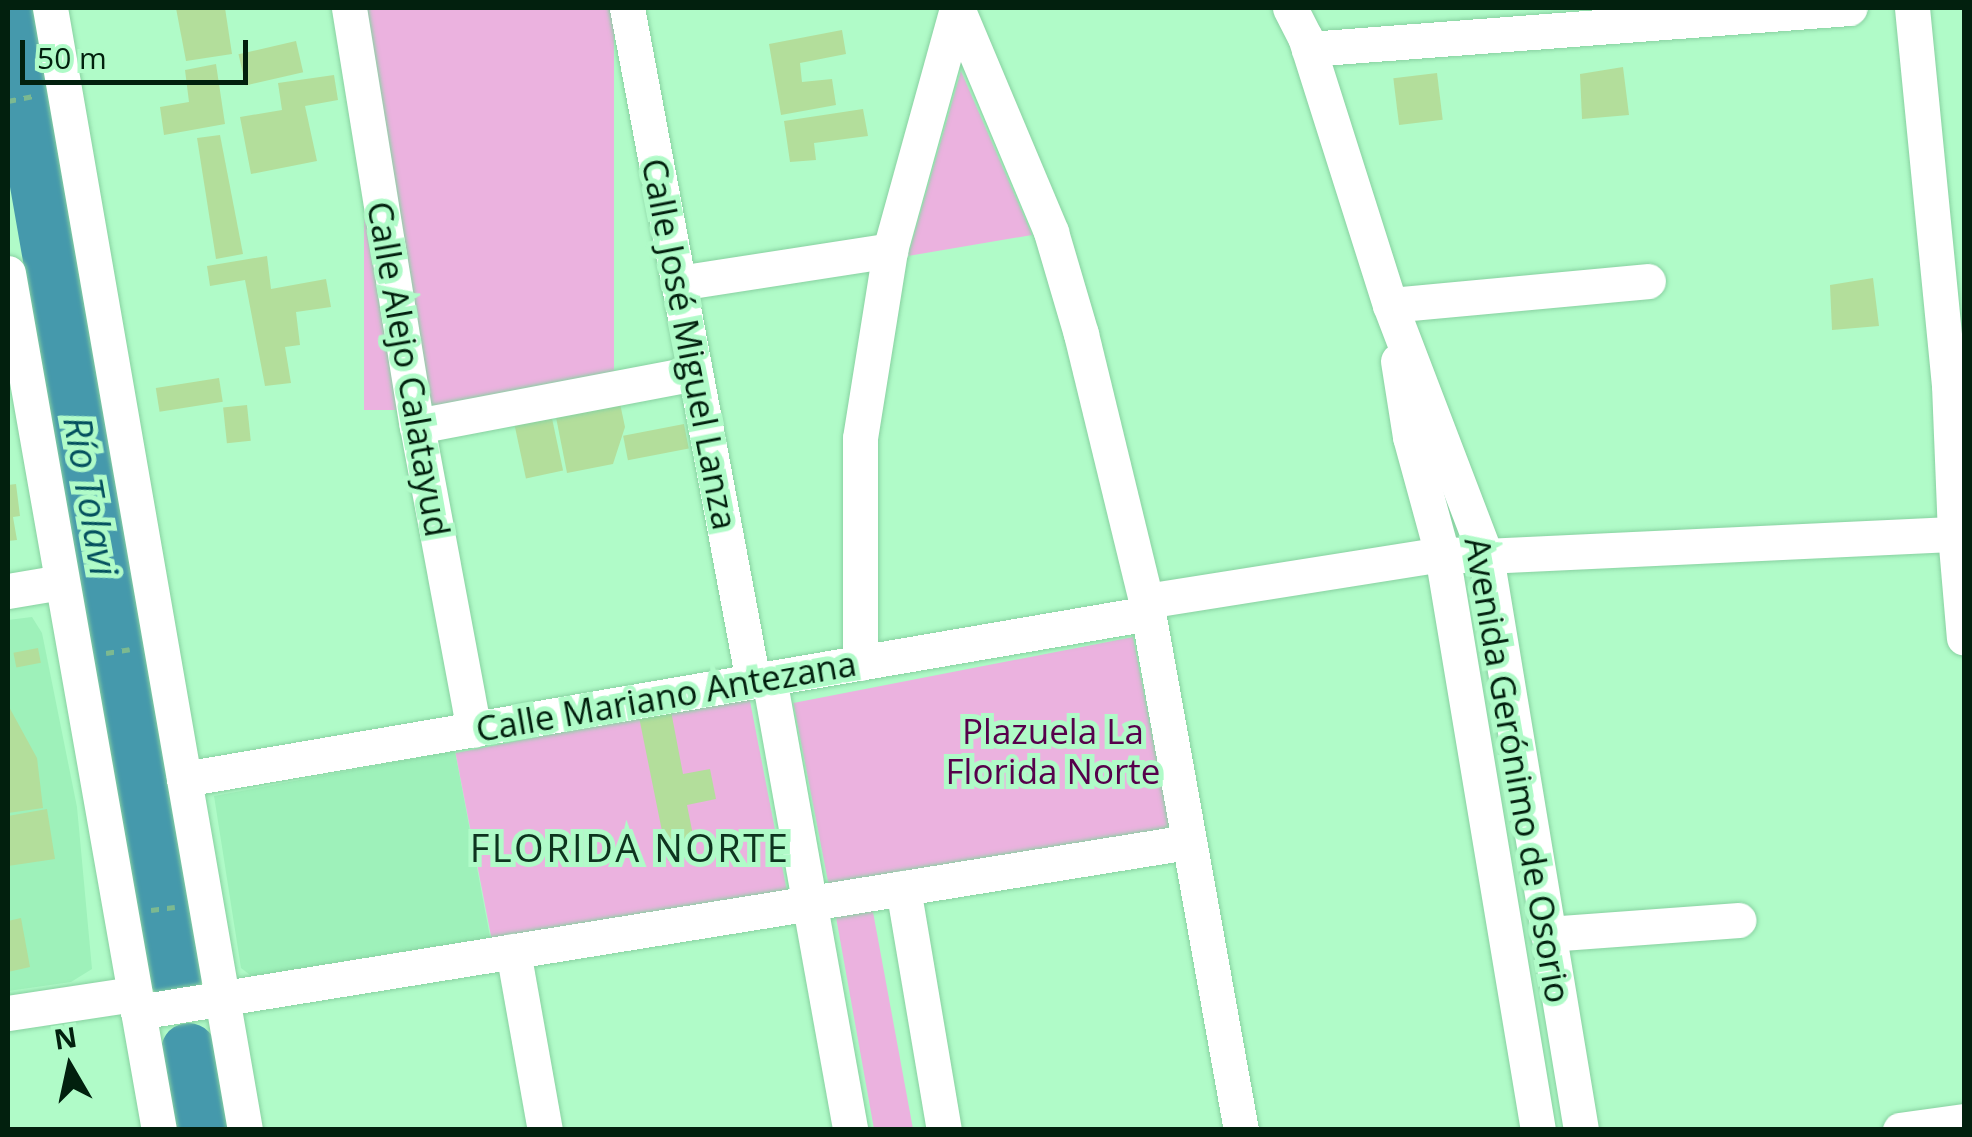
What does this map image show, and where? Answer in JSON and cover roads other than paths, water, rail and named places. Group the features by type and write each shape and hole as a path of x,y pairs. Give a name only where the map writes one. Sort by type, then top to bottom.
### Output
{"street":[{"path":"50,8 245,1130"},
{"name":"Calle Alejo Calatayud","path":"349,8 417,426 474,730"},
{"name":"Calle José Miguel Lanza","path":"627,8 695,373 809,903 850,1130"},
{"path":"860,663 860,438 890,250 957,8"},
{"path":"957,8 1051,232 1148,607 1241,1130"},
{"name":"Avenida Gerónimo de Osorio","path":"1290,8 1308,48 1390,306 1486,556 1581,1130"},
{"path":"1308,48 1655,15 1847,8"},
{"path":"1912,8 1957,385 1954,534 1964,638"},
{"path":"678,283 890,250"},
{"path":"8,280 159,1130"},
{"path":"1390,306 1648,281"},
{"name":"Avenida Gerónimo de Osorio","path":"1390,306 1410,437 1442,554 1538,1130"},
{"path":"417,426 695,373"},
{"name":"Calle Mariano Antezana","path":"184,780 860,663 1442,554 1486,556 1954,534"},
{"path":"8,591 61,582"},
{"path":"8,1014 222,998 1188,842"},
{"path":"903,888 944,1130"},
{"path":"1548,934 1738,920"},
{"path":"513,951 544,1130"},
{"path":"1900,1130 1964,1121"}],"waterway":[{"name":"Río Tolavi","path":"8,18 175,974"},
{"name":"Río Tolavi","path":"188,1050 202,1130"}],"district":[{"name":"FLORIDA NORTE","path":"630,848"}],"park label":[{"name":"Plazuela La Florida Norte","path":"1053,751"}]}
